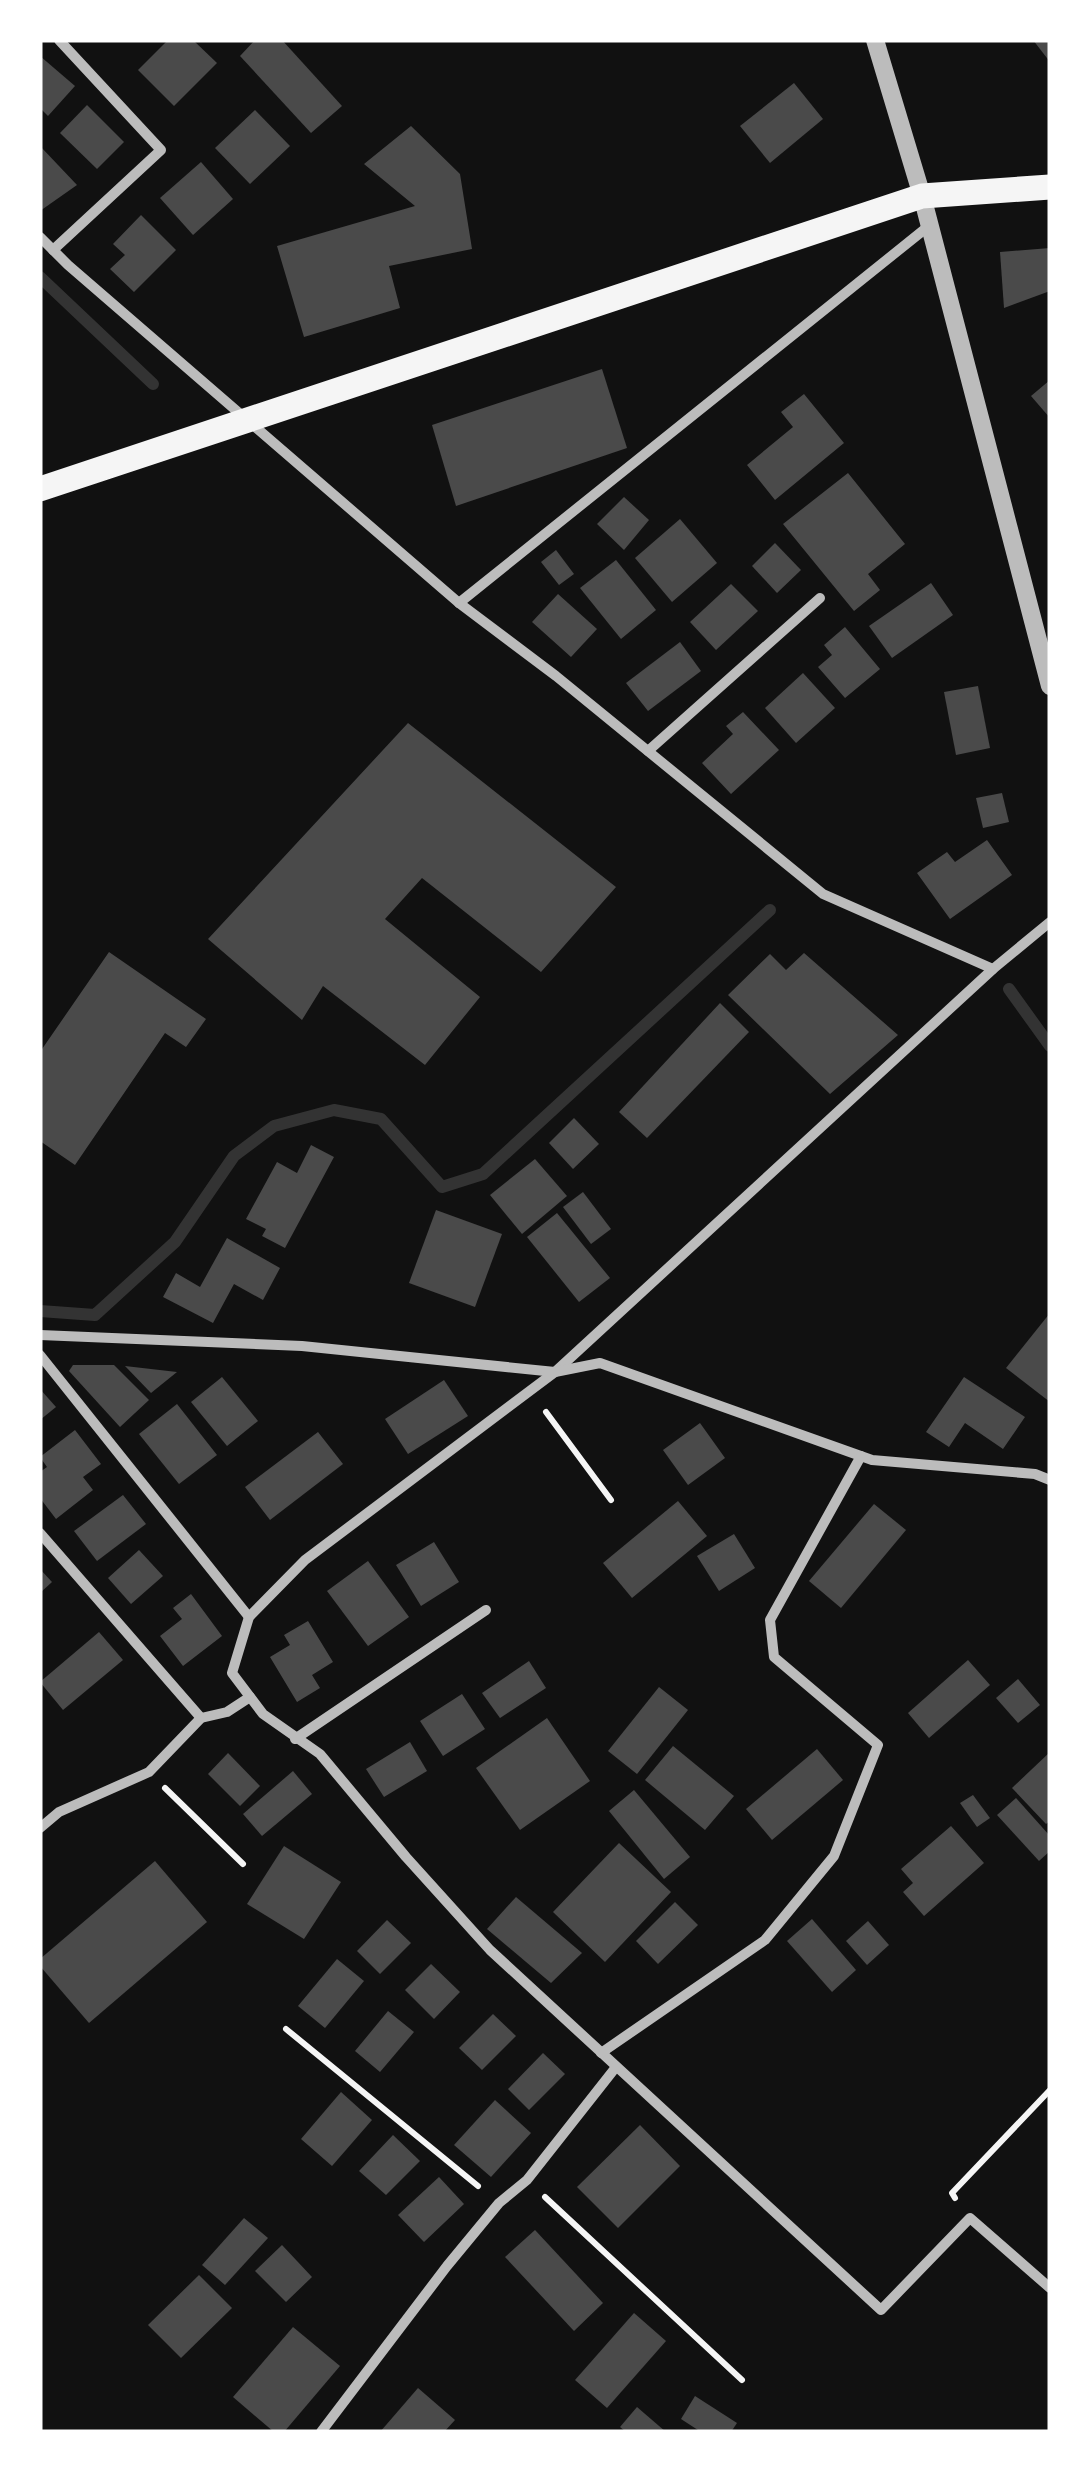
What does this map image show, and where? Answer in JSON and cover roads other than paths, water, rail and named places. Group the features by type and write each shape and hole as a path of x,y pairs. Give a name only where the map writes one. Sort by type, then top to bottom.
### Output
{"main road":[{"path":"40,489 922,196 1050,186"}],"street":[{"path":"53,250 161,150 60,40"},
{"path":"875,40 930,225 1050,686"},
{"path":"459,603 930,225"},
{"path":"40,237 459,603 823,894 993,969"},
{"path":"648,751 820,598"},
{"path":"1050,922 993,969 555,1372 305,1560 249,1617 232,1673 263,1714 320,1754 490,1950 881,2310 970,2218 1050,2288"},
{"path":"40,1335 302,1346 555,1372 600,1363 861,1456 1035,1474 1050,1480"},
{"path":"40,1355 249,1617"},
{"path":"601,2053 765,1940 834,1856 878,1745 774,1657 770,1620 861,1456"},
{"path":"40,1533 201,1718"},
{"path":"296,1739 486,1610"},
{"path":"40,1828 59,1812 148,1772 201,1718 227,1712 250,1697"},
{"path":"320,2432 447,2266 500,2203 526,2180 616,2067"}],"waterway":[{"path":"40,277 153,384"},
{"path":"40,1311 95,1315 175,1242 234,1156 274,1126 334,1110 381,1119 442,1187 483,1174 770,910"},
{"path":"1009,989 1050,1046"}]}
